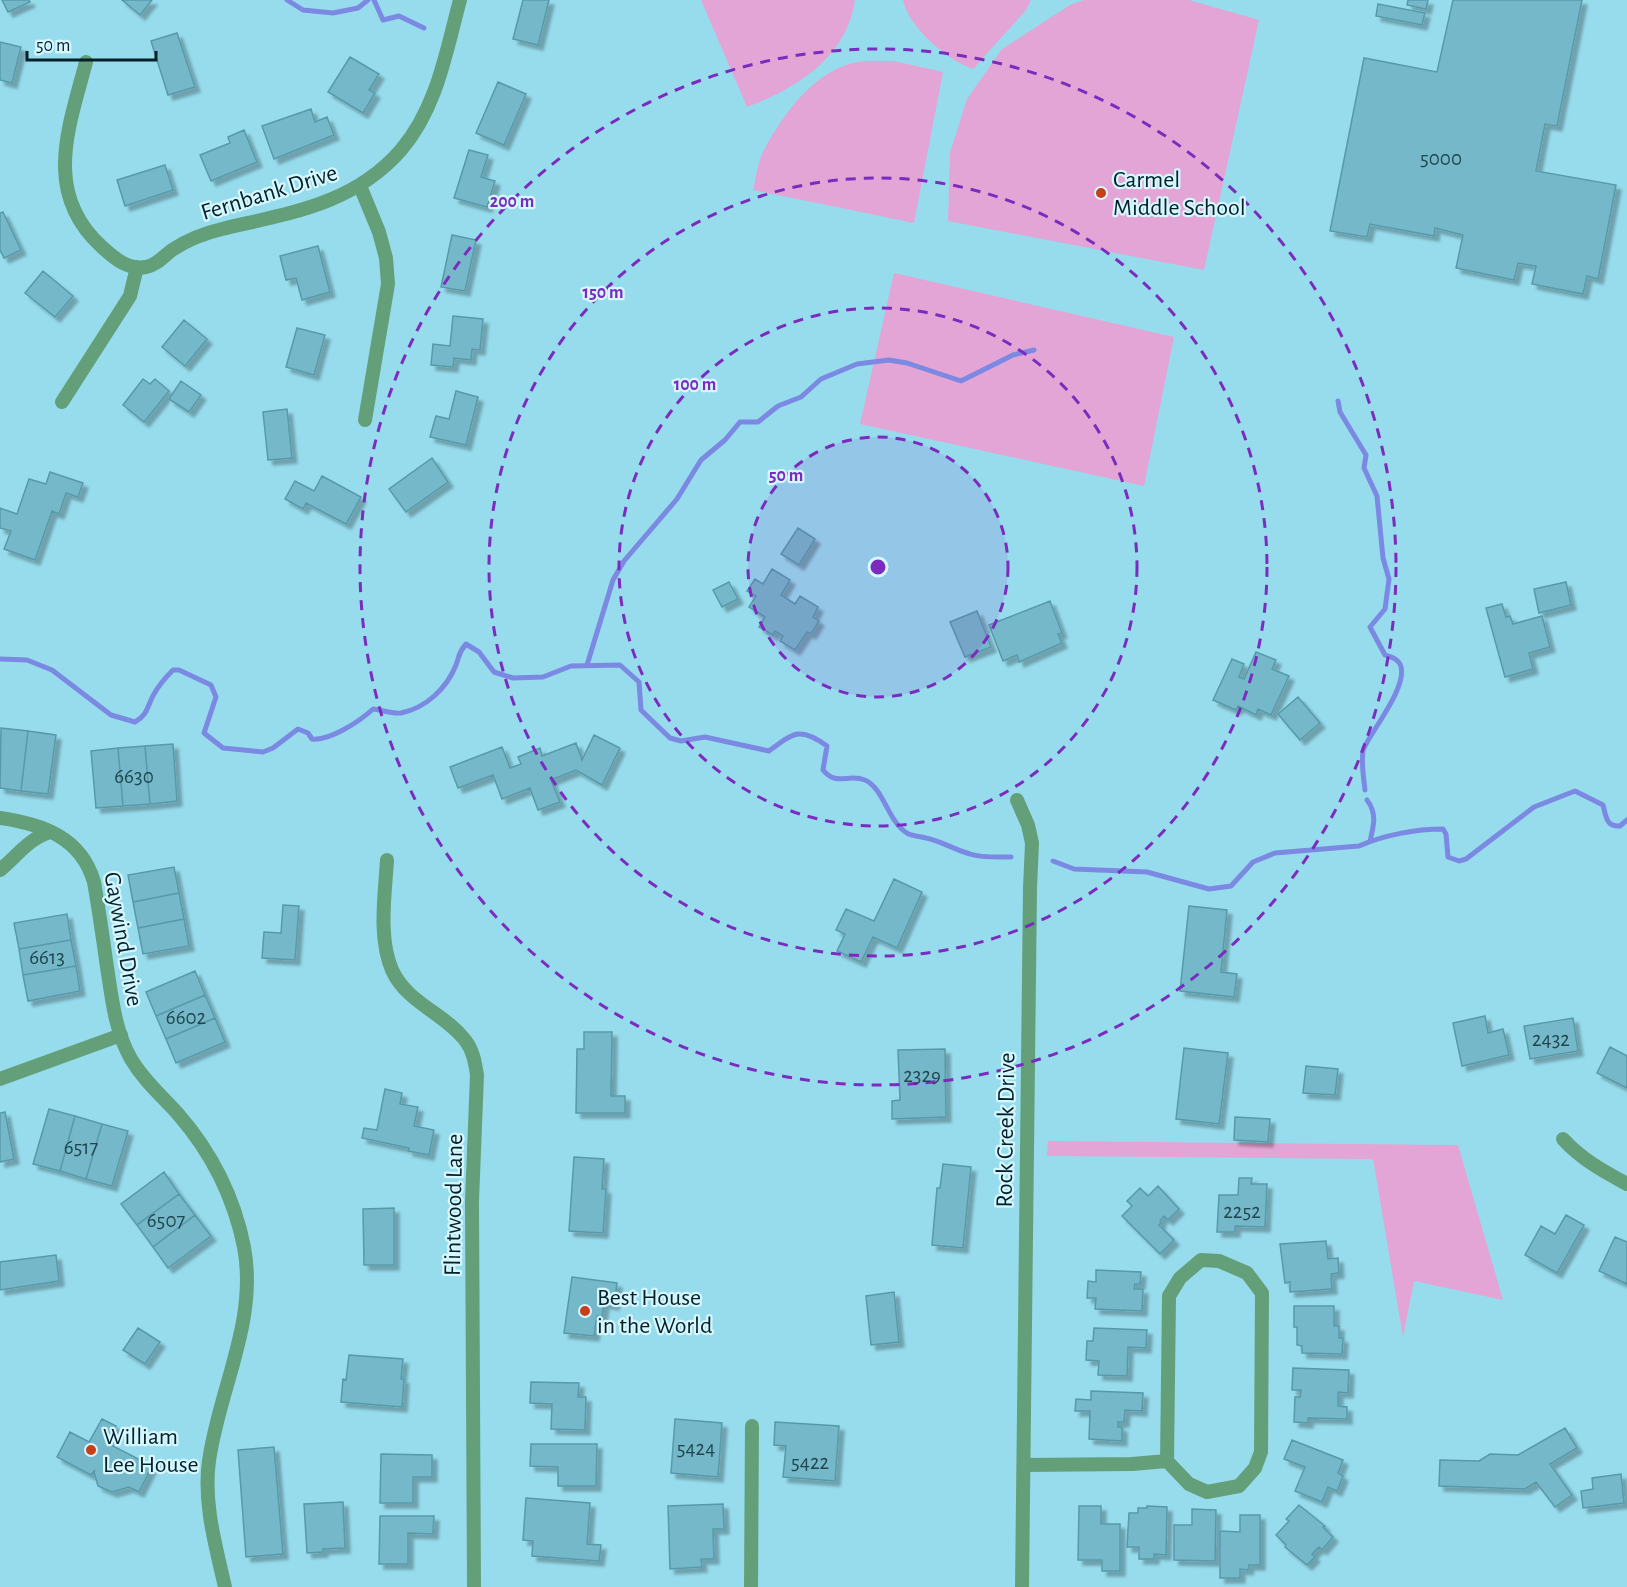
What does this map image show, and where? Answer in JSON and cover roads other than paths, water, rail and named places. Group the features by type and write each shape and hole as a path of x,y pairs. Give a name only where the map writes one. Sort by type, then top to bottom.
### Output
{"street":[{"name":"Fernbank Drive","path":"137,267 154,264 191,239 216,230 321,204 360,186 379,172 399,152 425,115 437,87 460,0"},
{"path":"62,402 130,296 137,267 122,263 93,239 80,220 70,198 64,163 70,124 86,62"},
{"path":"360,186 379,232 386,258 388,284 365,420"},
{"name":"Rock Creek Drive","path":"1017,800 1028,825 1032,843 1022,1587"},
{"name":"Gaywind Drive","path":"0,818 29,822 51,832 73,845 91,871 115,1018 121,1035 132,1060 148,1084 177,1113 199,1140 218,1170 237,1218 244,1250 247,1284 245,1313 240,1342 216,1428 209,1463 208,1488 225,1587"},
{"path":"0,870 31,842 51,832"},
{"name":"Flintwood Lane","path":"387,860 384,927 385,946 392,969 411,996 464,1039 473,1056 477,1075 472,1201 474,1587"},
{"name":"Gaywind Drive","path":"0,1079 121,1035"},
{"path":"1563,1138 1576,1153 1627,1184"},
{"path":"1201,1260 1219,1261 1246,1273 1262,1293 1261,1452 1255,1468 1239,1486 1208,1492 1189,1484 1167,1461 1170,1296 1180,1278 1201,1260"},
{"path":"751,1587 752,1426"},
{"path":"1024,1465 1132,1464 1167,1461"}],"waterway":[{"path":"287,0 303,10 333,13 358,8 368,0"},
{"path":"374,0 383,20 399,16 424,28"},
{"path":"587,665 613,580 624,561 677,499 701,460 725,440 740,422 758,422 778,406 801,397 821,379 857,364 889,360 907,363 961,381 1013,355 1034,350"},
{"path":"1338,401 1340,412 1366,455 1364,468 1377,496 1383,558 1389,579 1385,609 1370,627 1385,655 1399,662 1402,673 1389,707 1364,748 1362,763 1365,790"},
{"path":"0,659 27,660 52,670 111,715 135,722 145,713 165,678 173,670 179,670 211,685 216,697 204,733 223,748 263,752 273,748 298,729 308,733 312,739 319,739 344,729 373,709 401,713 419,707 447,682 466,644 479,652 494,672 513,678 543,677 571,666 620,665 639,682 641,710 670,738 681,741 705,737 769,751 791,736 797,734 810,736 827,746 823,770 833,778 859,778 871,783 880,794 894,820 908,834 932,839 975,855 1011,857"},
{"path":"1053,861 1074,869 1147,872 1209,889 1231,886 1253,862 1275,853 1359,846 1400,833 1422,830 1443,829 1446,834 1448,857 1459,861 1466,859 1534,807 1575,791 1603,805 1607,820 1612,825 1620,826 1627,820"},
{"path":"1367,800 1373,814 1370,841"}],"place":[{"name":"Carmel Middle School","path":"1101,193"},
{"name":"Best House in the World","path":"585,1311"},
{"name":"William Lee House","path":"91,1450"}]}
